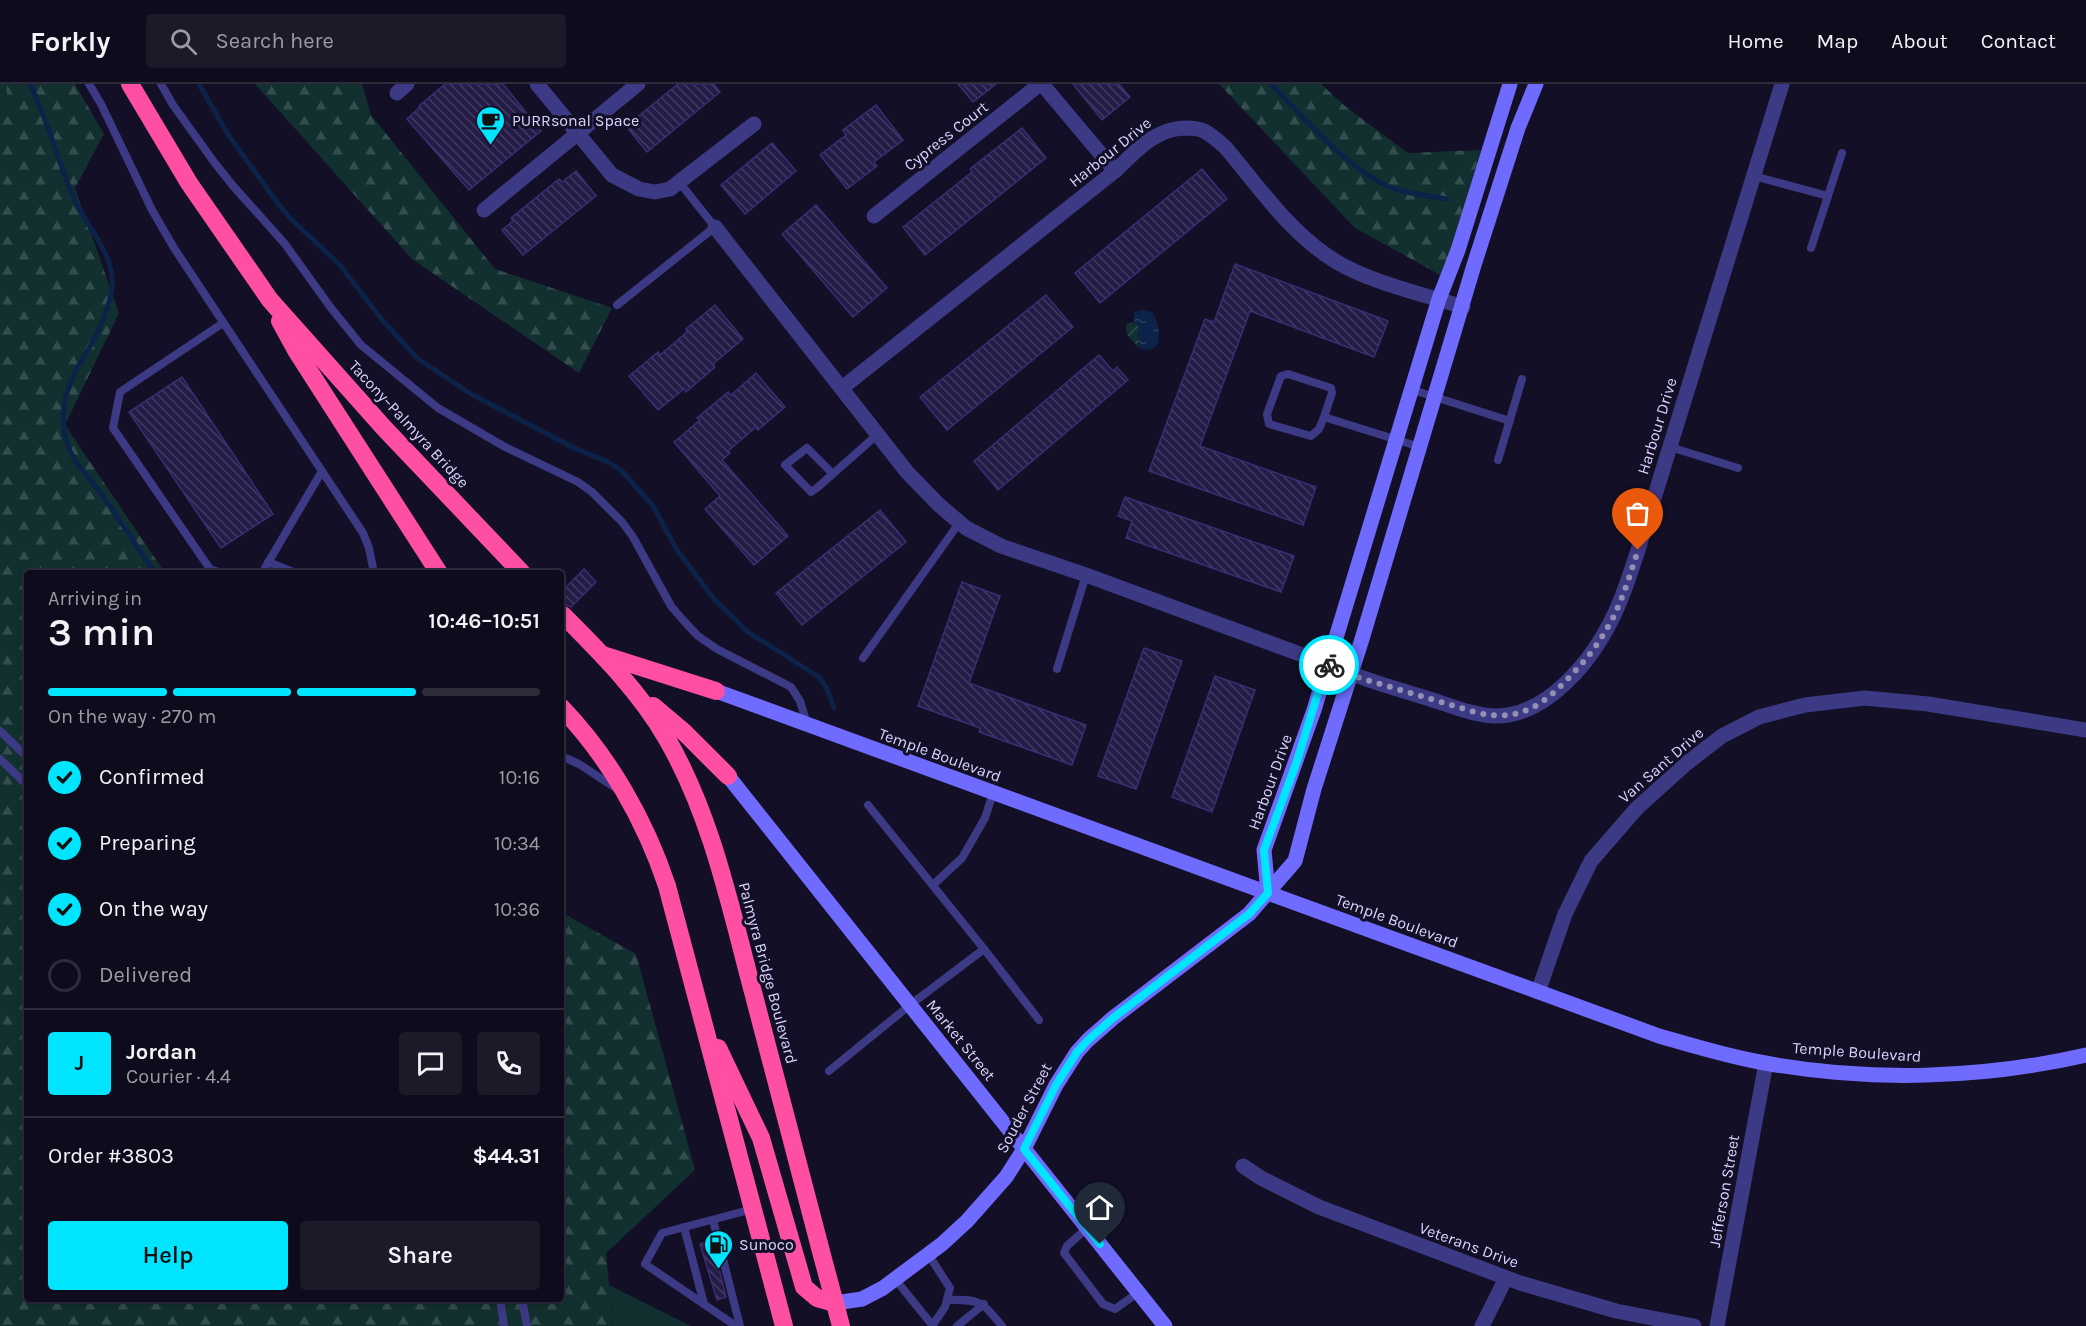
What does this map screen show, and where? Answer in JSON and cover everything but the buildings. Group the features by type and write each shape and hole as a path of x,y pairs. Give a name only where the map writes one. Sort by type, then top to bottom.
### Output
{"highway":[{"name":"Tacony–Palmyra Bridge","path":"130,84 189,183 270,300 384,428 519,570"},
{"name":"Tacony–Palmyra Bridge","path":"270,300 297,352 430,567"},
{"path":"564,616 602,655 716,691"},
{"name":"Palmyra Bridge Boulevard","path":"602,655 634,690 668,740 693,790 710,833 841,1326"},
{"path":"634,690 685,734 728,776"},
{"path":"564,711 592,744 624,794 648,836 667,886 784,1326"},
{"path":"700,1011 761,1138 804,1287 817,1298 835,1303"}],"street":[{"path":"537,84 612,175 639,189 655,192 670,189 754,124"},
{"path":"484,210 638,84"},
{"path":"1041,84 1115,171"},
{"name":"Cypress Court","path":"874,216 1041,84"},
{"name":"Harbour Drive","path":"1268,893 1264,850 1311,721 1440,299 1458,250 1510,84"},
{"path":"1268,893 1295,861 1314,789 1436,398 1474,265 1519,126 1536,84"},
{"name":"Harbour Drive","path":"715,226 907,472 938,504 966,528 1001,546 1327,664 1350,675 1491,716 1519,713 1532,708 1557,692 1585,661 1615,613 1638,550 1782,84"},
{"path":"1499,120 1519,126"},
{"name":"Harbour Drive","path":"842,388 1115,171 1156,135 1179,128 1202,130 1226,148 1302,237 1327,256 1368,276 1463,307"},
{"name":"Temple Boulevard","path":"716,691 1659,1036 1716,1053 1766,1063 1845,1072 1937,1075 1998,1071 2086,1055"},
{"name":"Van Sant Drive","path":"1538,992 1565,914 1592,861 1637,808 1687,763 1722,736 1759,717 1805,705 1865,698 1928,704 2086,730"},
{"name":"Market Street","path":"728,776 1166,1326"},
{"path":"1289,782 1314,789"},
{"name":"Souder Street","path":"835,1303 862,1299 895,1279 967,1221 1006,1177 1024,1149 1056,1085 1072,1059 1088,1040 1113,1018 1249,914 1268,893"},
{"name":"Jefferson Street","path":"1718,1326 1766,1063"},
{"name":"Veterans Drive","path":"1243,1166 1261,1178 1319,1207 1506,1278 1583,1303 1694,1326"},
{"path":"1482,1326 1506,1278"}],"lane":[{"path":"89,84 174,248 363,533 373,570"},
{"path":"161,84 173,105 214,162 234,188 285,244 361,345 438,408 505,447 578,482 592,492 615,514 633,537 671,606 683,620 698,636 717,649 791,687 800,701 807,725"},
{"path":"1811,248 1842,153"},
{"path":"1754,176 1828,196"},
{"name":"Harbour Drive","path":"680,182 715,226"},
{"path":"617,305 715,226"},
{"path":"213,570 113,428 120,392 223,322"},
{"path":"1288,374 1331,388 1332,393 1324,417 1319,429 1311,436 1269,424 1267,414 1281,376 1288,374"},
{"path":"1498,460 1522,379"},
{"path":"1413,390 1510,421"},
{"path":"1324,417 1420,447"},
{"path":"832,474 807,448 785,465 811,492 832,474 878,434"},
{"path":"1670,447 1738,468"},
{"path":"264,570 322,471"},
{"path":"863,658 959,522"},
{"path":"268,562 288,570"},
{"path":"1057,669 1086,575"},
{"path":"0,731 24,754"},
{"path":"564,757 579,764 624,794"},
{"path":"0,759 24,782"},
{"path":"933,885 962,858 984,818 993,793"},
{"path":"868,806 1038,1020"},
{"path":"829,1071 910,1005 984,950"},
{"path":"736,1326 645,1264 662,1233 754,1209"},
{"path":"713,1220 740,1326"},
{"path":"684,1227 704,1304"},
{"path":"1087,1228 1067,1246 1064,1253 1103,1304 1115,1308 1138,1292"},
{"path":"895,1279 932,1326 945,1307 950,1288 928,1254"},
{"path":"947,1300 975,1300 984,1304 1002,1326"},
{"path":"500,1302 504,1326"},
{"path":"523,1302 527,1326"},
{"path":"957,1326 984,1304"}],"green space":[{"path":"0,84 6,84 16,129 0,161"},
{"path":"6,84 75,84 104,134 75,188 119,313 65,425 163,570 24,570 24,1302 564,1302 564,914 636,954 695,1170 606,1253 613,1326 0,1326 0,119 6,111"},
{"path":"255,84 362,84 371,115 495,269 612,308 579,373 412,259"},
{"path":"1219,84 1321,84 1346,107 1408,153 1481,150 1442,276 1355,228"},
{"path":"1138,323 1140,348 1129,338 1126,331 1127,324"},
{"path":"609,1285 691,1326 613,1326"}],"water":[{"path":"1142,310 1152,312 1159,331 1157,344 1148,350 1140,348 1137,336 1139,327 1134,322 1134,312"}],"waterway":[{"path":"30,84 72,194 105,253 112,275 108,308 75,372 66,397 63,424 65,437 76,462 104,498 153,570"},
{"path":"199,84 227,133 279,205 339,264 383,321 418,359 471,394 622,471 653,506 677,550 714,599 748,632 819,677 827,689 834,708"},
{"path":"1271,84 1345,158 1378,182 1414,194 1446,199"}],"way so far":[{"path":"1329,665 1350,675 1478,713 1505,716 1519,713 1532,708 1557,692 1585,661 1615,613 1638,550"}],"place":[{"name":"PURRsonal Space","path":"491,146"},
{"name":"Sunoco","path":"718,1270"}],"route":[{"path":"1100,1244 1024,1149 1056,1085 1077,1052 1088,1040 1113,1018 1249,914 1268,893 1264,850 1297,761 1327,664 1329,665"}]}
